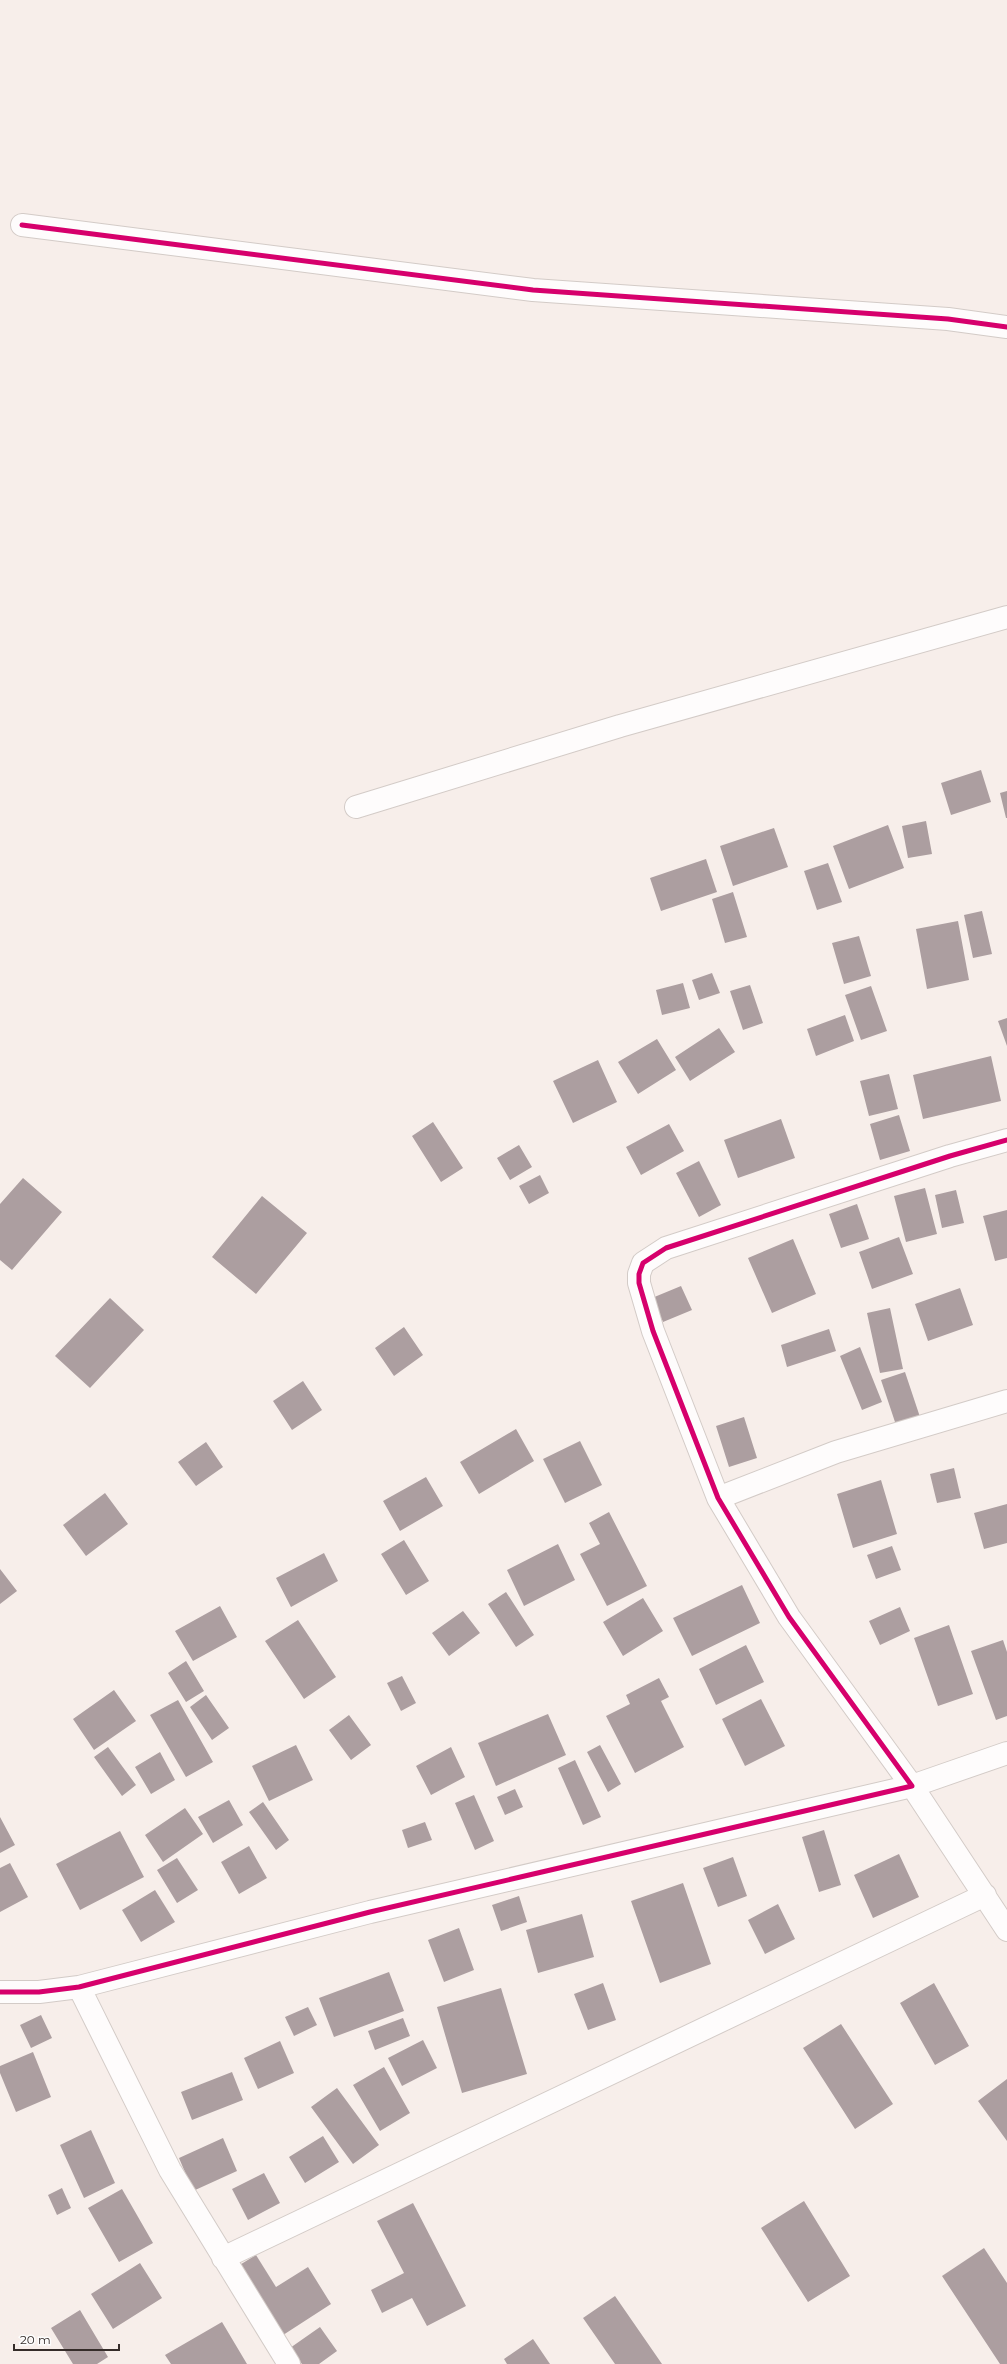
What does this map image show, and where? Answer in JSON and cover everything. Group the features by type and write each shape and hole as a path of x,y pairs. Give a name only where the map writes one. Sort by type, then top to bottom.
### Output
{"street":[{"path":"22,225 533,290 948,319 1007,327"},
{"path":"356,807 620,726 1007,617"},
{"path":"1007,1140 950,1156 666,1248 643,1263 639,1274 639,1283 653,1331 718,1498 789,1618 912,1786 1007,1930"},
{"path":"718,1498 836,1452 1007,1401"},
{"path":"0,1992 38,1992 79,1987 370,1912 912,1786 1007,1753"},
{"path":"223,2258 985,1895"},
{"path":"79,1987 170,2170 289,2364"}],"building":[{"path":"981,770 991,802 951,815 941,783"},
{"path":"1007,791 1007,818 1006,818 1000,793"},
{"path":"926,821 932,854 908,858 902,826"},
{"path":"888,825 904,868 849,889 833,846"},
{"path":"774,828 788,867 733,886 720,846"},
{"path":"706,859 717,892 661,911 650,878"},
{"path":"828,863 842,902 817,910 804,871"},
{"path":"733,892 747,937 725,943 712,899"},
{"path":"982,911 992,954 973,958 964,915"},
{"path":"958,921 969,980 927,989 916,929"},
{"path":"859,936 871,976 844,984 832,943"},
{"path":"712,973 720,993 699,1000 692,980"},
{"path":"683,983 690,1008 662,1015 656,990"},
{"path":"750,985 763,1023 743,1030 730,991"},
{"path":"871,986 887,1031 861,1040 845,995"},
{"path":"845,1015 854,1041 816,1056 807,1029"},
{"path":"1007,1018 1007,1046 998,1021"},
{"path":"719,1028 735,1052 690,1081 675,1057"},
{"path":"657,1039 676,1070 638,1094 618,1062"},
{"path":"991,1056 1001,1101 923,1119 913,1075"},
{"path":"598,1060 617,1102 573,1123 553,1081"},
{"path":"889,1074 898,1109 869,1116 860,1081"},
{"path":"899,1115 910,1151 880,1160 870,1124"},
{"path":"781,1119 795,1158 738,1178 724,1140"},
{"path":"433,1122 463,1168 441,1182 412,1136"},
{"path":"669,1124 684,1151 641,1175 626,1147"},
{"path":"519,1145 532,1167 510,1180 497,1158"},
{"path":"699,1161 721,1205 699,1217 676,1173"},
{"path":"540,1175 549,1193 529,1204 519,1186"},
{"path":"23,1178 62,1212 12,1270 0,1260 0,1204"},
{"path":"925,1188 937,1234 906,1242 894,1196"},
{"path":"956,1190 964,1223 942,1228 935,1195"},
{"path":"262,1196 307,1233 256,1294 212,1257"},
{"path":"857,1204 869,1239 841,1248 829,1214"},
{"path":"1007,1210 1007,1258 995,1261 983,1216"},
{"path":"899,1237 913,1274 872,1289 859,1252"},
{"path":"793,1239 816,1294 772,1313 748,1258"},
{"path":"681,1286 692,1310 663,1322 652,1298"},
{"path":"960,1288 973,1325 928,1341 915,1304"},
{"path":"110,1298 144,1330 90,1388 55,1356"},
{"path":"890,1308 903,1369 880,1373 867,1313"},
{"path":"404,1327 423,1355 394,1376 375,1348"},
{"path":"829,1329 836,1351 787,1367 781,1345"},
{"path":"860,1347 882,1402 862,1410 840,1356"},
{"path":"905,1372 920,1417 896,1425 881,1380"},
{"path":"303,1381 322,1410 292,1430 273,1401"},
{"path":"744,1417 757,1458 729,1467 716,1426"},
{"path":"516,1429 534,1461 479,1494 460,1462"},
{"path":"580,1441 602,1485 565,1503 543,1459"},
{"path":"206,1442 223,1467 196,1486 178,1462"},
{"path":"954,1468 961,1498 937,1503 930,1474"},
{"path":"426,1477 443,1506 400,1531 383,1501"},
{"path":"881,1480 897,1534 853,1548 837,1494"},
{"path":"105,1493 128,1524 86,1556 63,1525"},
{"path":"1007,1504 1007,1543 984,1549 974,1513"},
{"path":"609,1512 647,1586 607,1606 580,1554 600,1544 589,1523"},
{"path":"404,1540 429,1581 406,1595 381,1554"},
{"path":"558,1544 575,1580 524,1606 507,1570"},
{"path":"892,1546 901,1570 876,1579 867,1555"},
{"path":"324,1553 338,1581 291,1607 276,1578"},
{"path":"0,1569 17,1591 0,1604"},
{"path":"742,1585 760,1623 692,1656 673,1618"},
{"path":"506,1592 534,1635 516,1647 488,1604"},
{"path":"643,1598 663,1631 623,1656 603,1622"},
{"path":"220,1606 237,1637 193,1661 175,1631"},
{"path":"900,1607 910,1631 880,1645 869,1621"},
{"path":"463,1611 480,1633 449,1656 432,1633"},
{"path":"298,1620 336,1677 304,1699 265,1641"},
{"path":"949,1625 973,1694 938,1706 914,1638"},
{"path":"1003,1640 1007,1652 1007,1716 996,1720 971,1651"},
{"path":"746,1645 764,1682 716,1705 699,1669"},
{"path":"186,1661 204,1691 186,1702 168,1673"},
{"path":"402,1676 416,1703 401,1711 387,1683"},
{"path":"659,1678 669,1697 661,1701 684,1747 635,1773 606,1716 630,1704 626,1695"},
{"path":"114,1690 136,1721 94,1750 73,1719"},
{"path":"206,1695 229,1728 212,1740 190,1707"},
{"path":"761,1699 785,1746 745,1766 722,1719"},
{"path":"178,1700 213,1762 186,1777 150,1715"},
{"path":"548,1714 566,1755 496,1786 478,1743"},
{"path":"349,1715 371,1745 351,1760 329,1730"},
{"path":"296,1745 313,1780 269,1801 252,1766"},
{"path":"600,1745 621,1784 608,1792 587,1752"},
{"path":"108,1747 136,1785 122,1796 94,1757"},
{"path":"451,1747 465,1777 431,1795 416,1766"},
{"path":"160,1752 175,1780 151,1794 135,1767"},
{"path":"575,1760 601,1817 583,1825 558,1768"},
{"path":"515,1789 523,1807 505,1815 497,1797"},
{"path":"474,1795 494,1841 475,1850 455,1803"},
{"path":"229,1800 243,1825 213,1843 198,1817"},
{"path":"263,1802 289,1840 276,1850 249,1812"},
{"path":"185,1808 203,1834 163,1862 145,1835"},
{"path":"0,1817 15,1845 0,1853"},
{"path":"425,1822 432,1840 408,1848 402,1830"},
{"path":"824,1830 841,1885 819,1892 802,1837"},
{"path":"120,1831 144,1877 80,1910 56,1864"},
{"path":"249,1846 267,1878 239,1894 221,1862"},
{"path":"899,1854 919,1897 873,1918 854,1875"},
{"path":"733,1857 747,1896 718,1907 703,1868"},
{"path":"177,1858 198,1890 177,1903 157,1870"},
{"path":"10,1863 28,1897 0,1912 0,1868"},
{"path":"683,1883 711,1964 660,1983 631,1901"},
{"path":"155,1890 175,1922 141,1942 122,1910"},
{"path":"519,1896 527,1922 501,1931 492,1905"},
{"path":"778,1904 795,1939 765,1954 748,1920"},
{"path":"582,1914 594,1957 538,1973 526,1930"},
{"path":"459,1928 474,1970 444,1982 428,1940"},
{"path":"389,1972 404,2011 334,2037 319,1998"},
{"path":"603,1983 616,2020 588,2030 574,1994"},
{"path":"934,1983 969,2046 935,2065 900,2003"},
{"path":"501,1988 527,2074 462,2093 437,2007"},
{"path":"308,2007 317,2025 294,2036 285,2017"},
{"path":"41,2015 52,2038 31,2048 20,2025"},
{"path":"403,2018 410,2036 375,2050 368,2031"},
{"path":"841,2024 893,2104 855,2129 803,2048"},
{"path":"423,2040 437,2068 402,2086 388,2058"},
{"path":"280,2041 294,2073 258,2089 244,2058"},
{"path":"33,2052 51,2097 16,2112 0,2073 0,2066"},
{"path":"384,2067 410,2113 380,2131 353,2085"},
{"path":"232,2072 243,2100 192,2120 181,2092"},
{"path":"1007,2079 1007,2141 978,2101"},
{"path":"337,2088 379,2145 353,2164 311,2107"},
{"path":"91,2130 115,2183 84,2198 60,2145"},
{"path":"323,2136 339,2162 305,2183 289,2157"},
{"path":"223,2138 237,2171 193,2191 179,2158"},
{"path":"264,2173 280,2203 248,2220 232,2189"},
{"path":"62,2188 71,2208 57,2215 48,2195"},
{"path":"122,2189 153,2243 119,2262 88,2208"},
{"path":"804,2201 850,2276 808,2302 761,2228"},
{"path":"413,2203 466,2306 427,2326 412,2298 382,2313 371,2290 404,2273 377,2221"},
{"path":"984,2248 1007,2283 1007,2364 1000,2364 942,2276"},
{"path":"256,2255 276,2287 308,2267 331,2304 280,2337 238,2266"},
{"path":"140,2263 162,2298 113,2329 91,2294"},
{"path":"615,2296 662,2364 615,2364 583,2318"},
{"path":"80,2310 108,2357 97,2364 73,2364 51,2328"},
{"path":"222,2322 247,2364 171,2364 165,2355"},
{"path":"320,2327 337,2351 319,2364 302,2364 290,2348"},
{"path":"533,2339 550,2364 507,2364 504,2359"}],"cycle path":[{"path":"22,225 533,290 948,319 1007,327"},
{"path":"0,1992 39,1992 79,1987 370,1912 912,1786 789,1617 718,1498 653,1331 639,1283 639,1274 643,1263 666,1248 950,1156 1007,1140"}]}
